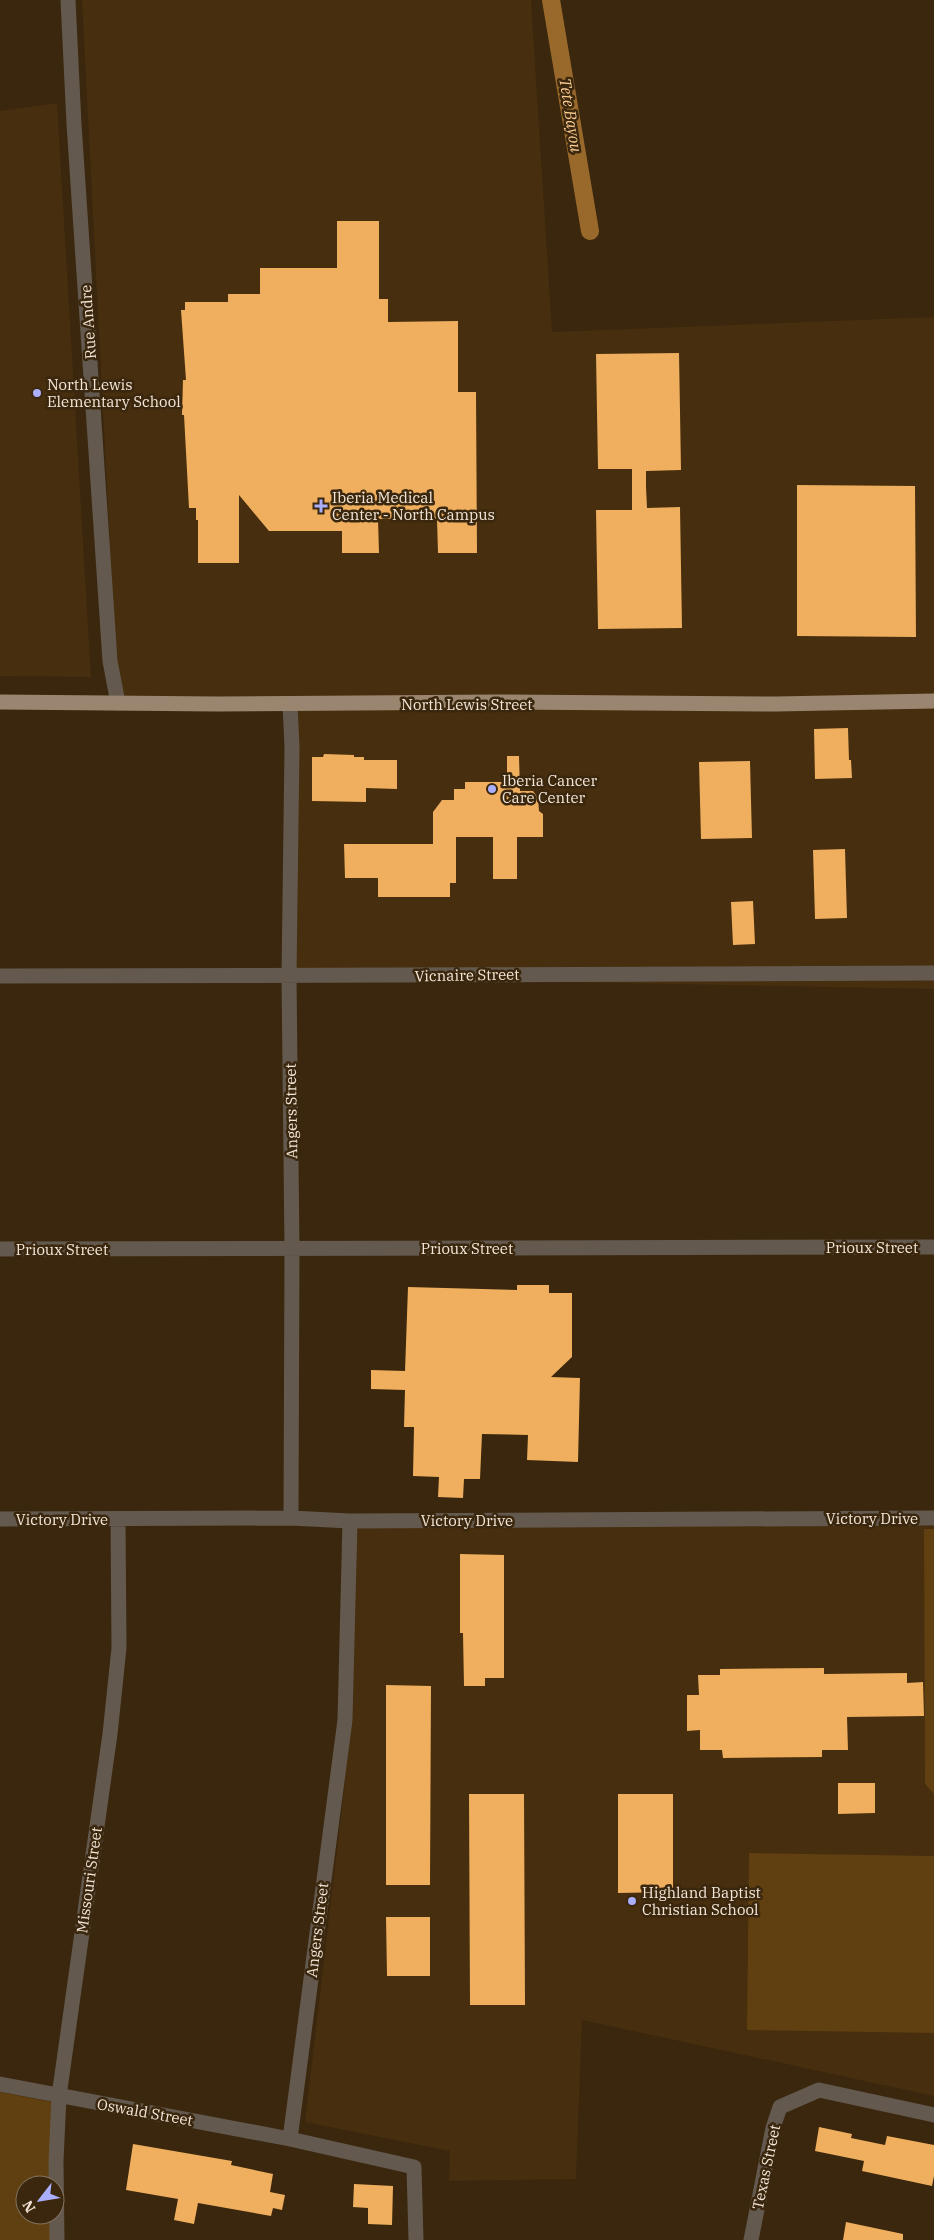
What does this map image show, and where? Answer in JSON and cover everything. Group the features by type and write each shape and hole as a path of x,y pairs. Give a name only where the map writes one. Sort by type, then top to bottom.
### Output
{"main road":[{"name":"North Lewis Street","path":"0,702 776,704 934,701"}],"street":[{"name":"Rue Andre","path":"68,0 78,183 110,661 118,703"},
{"name":"Angers Street","path":"290,704 292,766 289,977 292,1249 291,1518"},
{"name":"Vicnaire Street","path":"0,976 289,977 610,972 934,973"},
{"name":"Prioux Street","path":"0,1249 934,1247"},
{"name":"Victory Drive","path":"0,1520 291,1518 350,1521 934,1518"},
{"name":"Missouri Street","path":"57,2240 56,2161 59,2096 110,1734 118,1658 118,1519"},
{"name":"Angers Street","path":"290,2139 345,1720 350,1521"},
{"name":"Oswald Street","path":"0,2084 290,2139"},
{"name":"Texas Street","path":"751,2240 773,2128 780,2107 819,2090 934,2116"},
{"path":"290,2139 414,2167 416,2240"}],"shaded area":[{"path":"82,0 531,0 552,332 934,317 934,989 289,977 290,704 118,703"},
{"name":"North Lewis Elementary School","path":"57,103 91,677 0,676 0,111"},
{"name":"Highland Baptist Christian School","path":"350,1521 934,1526 934,2096 582,2020 576,2179 449,2181 450,2151 305,2122 345,1781"},
{"path":"924,1529 934,1529 934,1794 925,1784"},
{"path":"749,1853 934,1856 934,2033 747,2030"},
{"path":"0,2092 52,2102 52,2175 15,2175 15,2225 52,2225 51,2240 0,2240"}],"building":[{"name":"Iberia Medical Center - North Campus","path":"337,221 379,221 379,299 388,299 388,322 458,321 458,392 476,392 477,553 438,553 437,519 378,519 379,553 342,553 342,531 269,531 239,495 239,563 198,563 198,520 196,520 196,508 189,508 184,415 182,415 183,380 186,380 181,310 185,310 185,302 228,302 228,294 260,294 260,268 337,268"},
{"path":"679,353 681,470 646,471 646,487 647,508 680,507 682,628 598,629 596,510 632,510 632,469 598,469 596,354"},
{"path":"797,485 915,486 916,637 797,636"},
{"path":"848,728 849,760 851,760 852,778 815,779 814,729"},
{"path":"324,754 354,755 354,757 364,757 364,760 397,760 397,789 366,788 366,802 312,801 312,757 323,757"},
{"path":"507,756 519,756 520,791 533,791 538,798 539,811 543,814 543,837 517,837 517,879 493,879 493,837 456,837 456,883 450,883 450,897 378,897 378,878 345,878 344,844 433,844 433,812 442,800 454,800 454,789 465,789 465,782 507,782"},
{"path":"750,761 752,838 701,839 699,762"},
{"path":"845,849 847,918 815,919 813,850"},
{"path":"753,901 755,944 733,945 731,902"},
{"path":"517,1285 549,1285 549,1293 572,1293 572,1357 551,1377 580,1378 578,1462 527,1460 528,1435 482,1434 480,1479 464,1479 463,1498 438,1497 439,1477 413,1476 414,1427 404,1427 405,1390 371,1389 371,1370 405,1371 408,1287 517,1290"},
{"path":"460,1554 504,1555 504,1678 485,1678 485,1686 464,1686 463,1633 460,1633"},
{"path":"824,1668 824,1674 907,1673 907,1683 923,1682 924,1716 847,1717 848,1750 822,1750 822,1757 723,1758 722,1750 700,1750 700,1730 687,1731 687,1695 699,1695 698,1675 720,1675 720,1669"},
{"path":"386,1685 431,1686 430,1885 386,1885"},
{"path":"838,1783 875,1783 875,1813 838,1814"},
{"path":"469,1794 524,1794 525,2005 470,2005"},
{"path":"618,1794 673,1794 673,1892 618,1893"},
{"path":"386,1917 430,1917 430,1976 387,1976"},
{"path":"819,2127 852,2134 851,2138 885,2145 887,2136 934,2145 934,2176 932,2186 862,2171 864,2161 815,2151"},
{"path":"133,2144 232,2161 231,2165 273,2174 270,2192 285,2195 282,2210 273,2208 271,2216 198,2203 194,2224 174,2220 178,2199 126,2190"},
{"path":"354,2184 393,2186 392,2225 368,2224 368,2208 353,2207"},
{"path":"846,2222 903,2234 903,2240 843,2240"}],"waterway":[{"name":"Tete Bayou","path":"551,0 590,231"}],"place":[{"name":"North Lewis Elementary School","path":"37,393"},
{"name":"Iberia Medical Center - North Campus","path":"321,506"},
{"name":"Iberia Cancer Care Center","path":"492,789"},
{"name":"Highland Baptist Christian School","path":"632,1901"}]}
